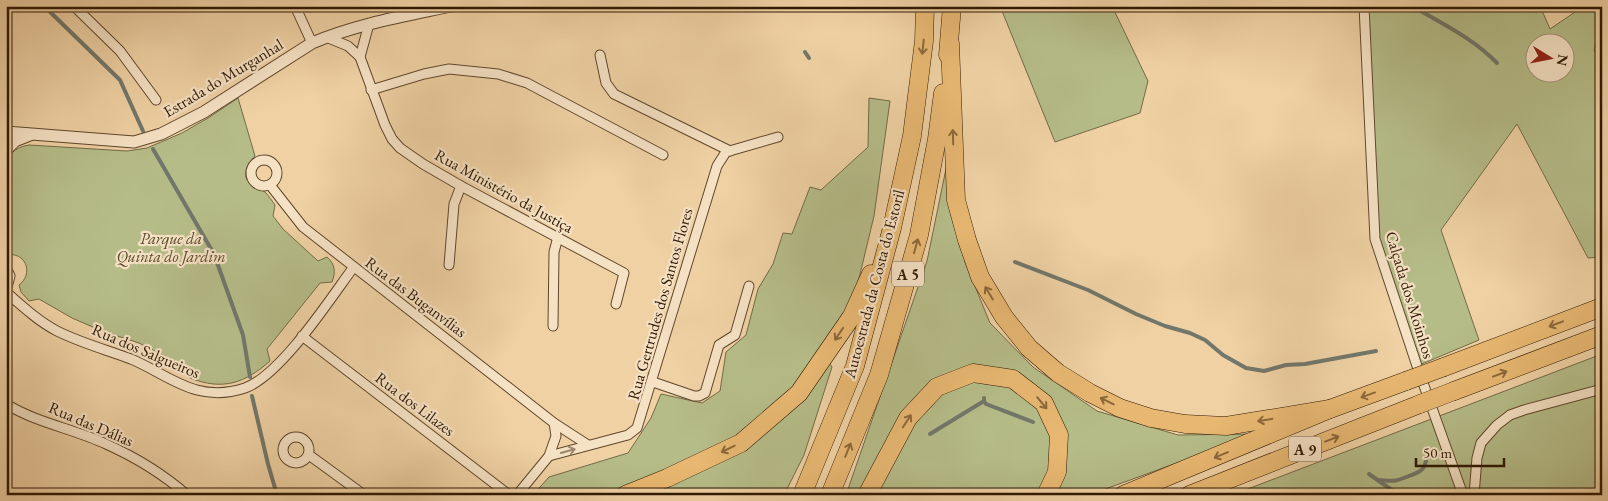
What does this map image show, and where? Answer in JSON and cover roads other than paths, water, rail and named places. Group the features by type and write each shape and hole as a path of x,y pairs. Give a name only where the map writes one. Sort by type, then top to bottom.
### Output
{"highway":[{"name":"Autoestrada da Costa do Estoril","path":"802,495 855,366 892,228 912,136 924,40 925,6"},
{"name":"Autoestrada da Costa do Estoril","path":"830,495 879,375 919,235 937,140 950,43 952,6"},
{"path":"950,43 956,200 980,277 1004,317 1029,348 1058,373 1090,393 1120,408 1151,418 1185,424 1226,426 1330,410"},
{"path":"625,495 667,478 741,443 800,393 852,316 892,228"},
{"name":"A 9","path":"1123,495 1330,410 1602,307"},
{"name":"A 9","path":"1189,495 1602,335"},
{"path":"867,495 908,418 937,388 973,373 1013,379 1044,403 1059,436 1057,472 1046,495"}],"street":[{"path":"74,6 120,51 156,100"},
{"path":"295,6 312,43"},
{"name":"Estrada do Murganhal","path":"6,132 134,142 161,134 204,112 312,43 326,37 424,8 451,6"},
{"name":"Calçada dos Moinhos","path":"1364,6 1375,239 1417,366 1463,495"},
{"path":"326,37 348,46 360,57 369,24"},
{"path":"600,55 606,83 614,94 730,151 778,137"},
{"name":"Rua Ministério da Justiça","path":"360,57 385,126 392,139 400,148 460,186 624,274 616,304"},
{"path":"371,90 424,74 449,70 498,74 527,83 663,155"},
{"path":"6,150 15,141 32,134"},
{"name":"Rua Gertrudes dos Santos Flores","path":"549,456 628,435 637,428 653,382 713,176 721,159 726,152 730,151"},
{"name":"Rua das Buganvílias","path":"270,185 303,227 353,268 554,423 588,445"},
{"path":"449,266 454,204 460,186"},
{"path":"553,326 554,252 558,237"},
{"name":"Rua dos Salgueiros","path":"6,292 41,321 57,331 131,359 196,390 228,392 246,387 262,379 278,364 302,336 353,268"},
{"path":"6,270 8,281 6,287"},
{"path":"653,382 694,396 700,396 705,393 719,344 735,335 749,286"},
{"name":"Rua dos Lilazes","path":"302,336 509,495"},
{"path":"1474,495 1477,458 1481,444 1496,425 1510,415 1524,410 1602,389"},
{"name":"Rua das Dálias","path":"6,404 42,421 106,444 142,462 175,484 187,495"},
{"path":"517,495 549,456 556,436 554,423"},
{"path":"309,455 364,495"}],"waterway":[{"path":"44,6 120,80 143,131"},
{"path":"1412,6 1467,38 1497,63"},
{"path":"805,52 809,58"},
{"path":"153,149 214,254 243,335 250,377"},
{"path":"1015,262 1088,290 1165,326 1190,333 1205,340 1223,355 1246,368 1264,371 1286,365 1305,364 1376,351"},
{"path":"252,396 277,495"},
{"path":"984,398 986,404 1033,422"},
{"path":"930,434 984,401"},
{"path":"1378,480 1391,481 1415,474 1422,470 1426,461"},
{"path":"1369,474 1399,495"}],"park label":[{"name":"Parque da Quinta do Jardim","path":"171,247"}]}
